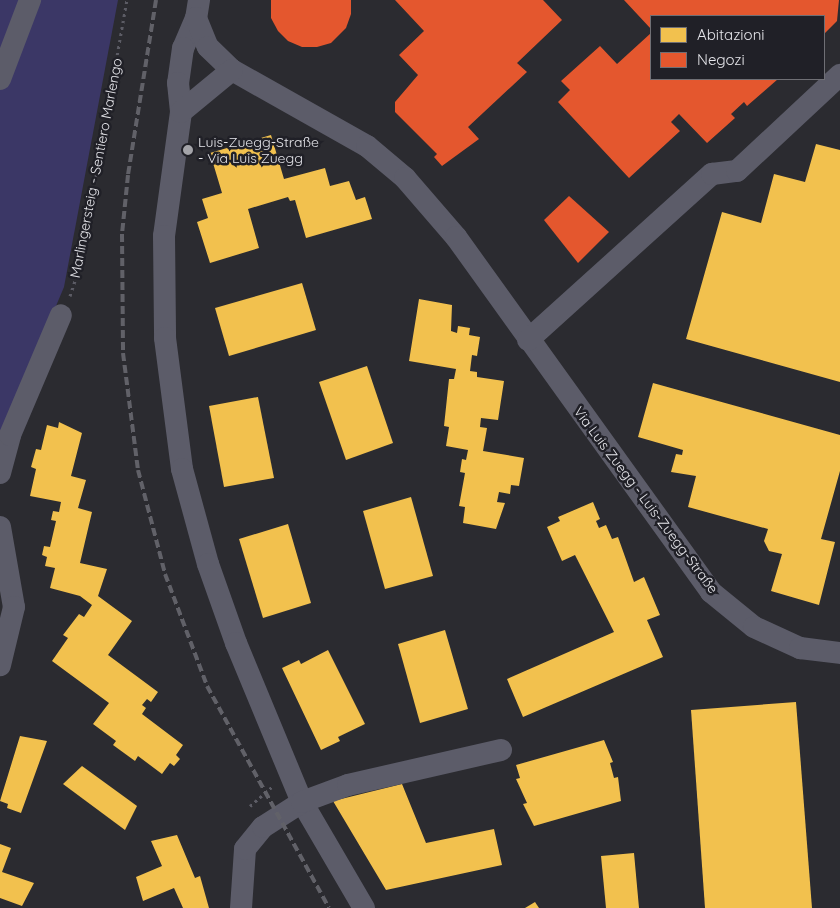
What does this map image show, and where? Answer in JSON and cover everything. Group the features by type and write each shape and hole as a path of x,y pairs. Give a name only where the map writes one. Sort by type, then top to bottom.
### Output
{"street":[{"path":"0,79 30,0"},
{"path":"180,112 232,70 208,47 198,9"},
{"path":"198,9 183,48 178,83 180,112 164,236 165,338 173,415 182,469 208,564 236,643 289,771 302,802 364,908"},
{"name":"Via Luis Zuegg - Luis-Zuegg-Straße","path":"232,70 367,146 405,178 456,237 528,340 711,592 754,627 800,648 840,653"},
{"path":"528,340 712,174 737,171 840,75"},
{"path":"0,474 10,435 61,315"},
{"path":"0,527 14,607 0,665"},
{"path":"241,908 245,849 263,828 302,802 348,785 501,750"}],"path":[{"name":"Marlingersteig - Sentiero Marlengo","path":"61,315 80,266 127,0"},
{"path":"246,810 289,771"}],"shaded area":[{"path":"0,0 118,0 64,287 0,439"}],"building: Abitazioni":[{"path":"271,135 284,179 325,168 330,186 349,181 356,200 365,197 372,219 306,238 295,200 290,201 288,197 248,209 259,248 210,263 197,222 208,218 202,199 222,193 210,153"},
{"path":"816,144 840,150 840,382 686,339 722,212 761,223 774,174 805,182"},
{"path":"302,283 316,330 229,356 215,308"},
{"path":"419,299 452,305 451,331 457,333 458,326 470,328 469,335 480,337 477,356 472,355 470,371 477,372 477,377 504,381 498,420 481,418 480,427 487,428 483,451 524,458 519,486 511,485 510,494 499,492 497,502 505,503 496,529 463,523 465,507 459,506 465,473 460,472 462,459 466,460 468,450 446,446 449,427 444,426 449,379 454,379 456,369 409,361"},
{"path":"367,366 393,443 346,460 319,382"},
{"path":"653,383 840,435 840,471 821,539 835,542 819,605 771,591 782,554 769,551 764,541 768,529 688,507 696,476 671,472 676,454 682,455 683,450 638,437"},
{"path":"258,397 274,478 224,487 209,406"},
{"path":"59,422 82,433 71,476 86,480 78,508 92,512 80,563 107,569 98,596 132,621 108,655 158,692 151,702 147,699 142,705 146,708 142,714 183,745 176,755 180,759 174,766 170,763 162,774 138,756 135,761 113,745 116,741 93,724 109,703 52,661 68,638 63,635 79,614 84,617 92,605 80,596 50,588 55,568 45,566 47,557 42,555 44,546 50,547 56,521 51,520 53,511 59,512 61,502 30,496 36,469 31,467 36,449 41,450 47,425 58,428"},
{"path":"411,497 433,576 385,589 363,511"},
{"path":"593,502 600,519 596,521 599,528 606,525 612,539 618,537 634,582 644,577 660,615 647,620 663,657 523,717 507,679 614,632 575,555 562,561 547,527 560,521 558,517"},
{"path":"288,524 311,603 263,618 239,539"},
{"path":"445,630 468,709 420,723 398,644"},
{"path":"328,650 365,724 338,737 340,741 321,750 282,668 299,660 301,664"},
{"path":"796,702 812,908 705,908 691,710"},
{"path":"20,736 47,741 21,813 7,808 8,804 0,801"},
{"path":"604,740 613,762 610,763 614,778 618,777 621,801 534,826 523,804 527,803 516,779 520,778 516,765"},
{"path":"82,766 137,806 125,830 63,784"},
{"path":"402,784 426,843 494,829 502,865 386,890 333,801"},
{"path":"177,835 195,878 200,876 209,908 183,908 174,888 143,901 136,877 162,866 151,841"},
{"path":"0,844 11,848 2,872 34,883 22,906 0,898"},
{"path":"634,853 639,908 606,908 601,856"},
{"path":"535,902 539,908 525,908"}],"building: Negozi":[{"path":"271,0 351,0 351,14 346,28 331,43 317,47 302,47 288,41 278,31 271,18"},
{"path":"395,0 543,0 562,20 517,63 527,72 468,127 479,139 442,166 434,157 437,154 395,112 395,102 418,75 399,55 424,31"},
{"path":"624,0 839,0 837,21 825,33 825,15 650,15 650,28"},
{"path":"650,34 650,80 777,80 747,106 744,102 731,114 735,118 707,143 679,114 671,122 680,131 629,178 558,102 570,90 561,81 600,46 617,64"},
{"path":"569,196 609,232 578,263 544,220"}],"railway":[{"path":"156,0 128,175 122,234 123,353 138,470 165,574 207,686 329,908"}],"place":[{"name":"Luis-Zuegg-Straße - Via Luis Zuegg","path":"188,150"}]}
